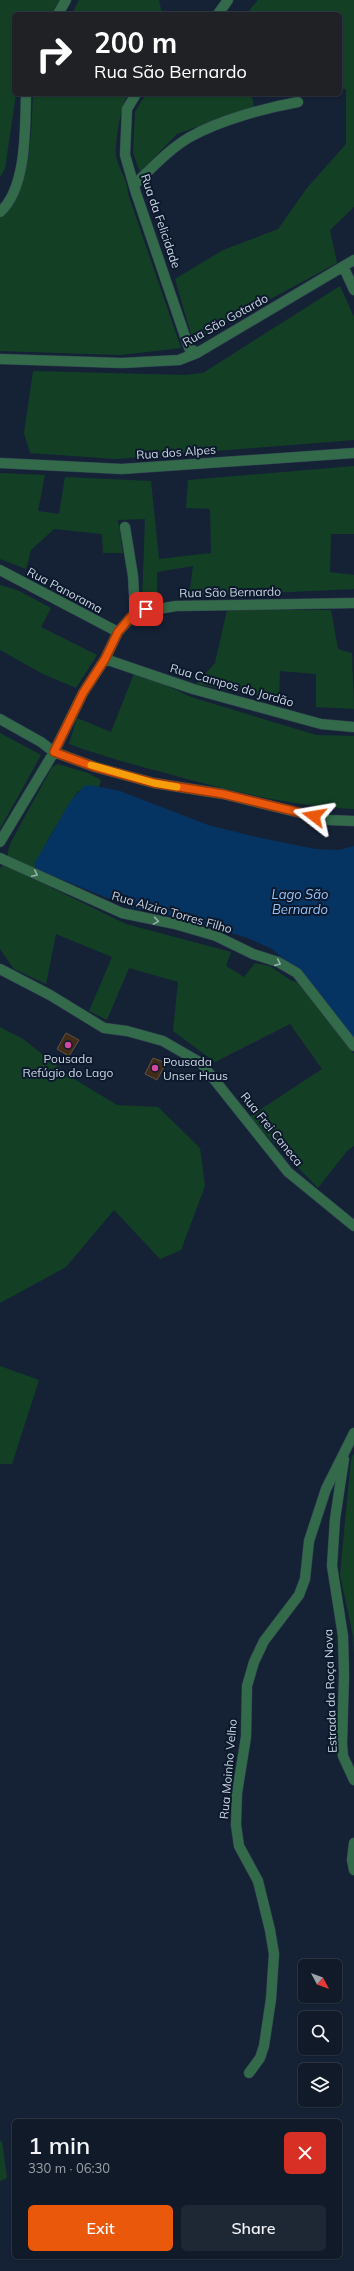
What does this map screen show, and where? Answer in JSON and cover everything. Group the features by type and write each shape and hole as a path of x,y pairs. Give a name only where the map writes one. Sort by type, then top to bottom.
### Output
{"street":[{"path":"59,12 66,0"},
{"path":"219,12 228,0"},
{"path":"0,212 5,208 21,173 25,139 26,96"},
{"name":"Rua da Felicidade","path":"135,96 127,109 125,154 189,348 197,353"},
{"path":"134,185 166,155 190,137 243,115 298,102"},
{"name":"Rua São Gotardo","path":"0,359 122,363 179,360 197,353 344,268 354,260"},
{"path":"344,268 354,290"},
{"name":"Rua dos Alpes","path":"0,463 122,469 354,453"},
{"path":"0,842 54,752 83,693 105,659 118,632 135,612 133,576 125,527"},
{"name":"Rua Panorama","path":"0,570 118,632"},
{"name":"Rua São Bernardo","path":"135,612 176,606 354,603"},
{"name":"Rua Campos do Jordão","path":"105,659 193,689 320,724 354,727"},
{"path":"0,719 40,742 54,752 95,767 154,783 223,794 329,820 354,821"},
{"name":"Rua Alziro Torres Filho","path":"0,858 122,913 175,924 216,936 253,954 278,962 297,973 302,978 354,1046"},
{"name":"Rua Frei Caneca","path":"1,968 50,995 104,1028 127,1031 163,1042 201,1063 288,1172 354,1226"},
{"name":"Rua Moinho Velho","path":"249,2073 260,2058 264,2046 271,1999 274,1954 270,1930 258,1881 239,1846 236,1825 237,1793 246,1737 247,1686 254,1662 264,1641 299,1595 305,1578 310,1541 326,1489 331,1476 344,1457 354,1433"},
{"name":"Estrada da Roça Nova","path":"344,1457 335,1519 332,1566 343,1636 343,1756 354,1780"},
{"path":"354,1843 352,1860 354,1870"}],"green space":[{"path":"0,0 61,0 54,12 12,12 12,96 16,96 5,169 0,177"},
{"path":"79,0 159,0 162,12 73,12"},
{"path":"258,0 354,0 354,207 330,230 337,263 193,341 175,279 223,250 278,229 307,188 346,144 346,89 342,88 342,12 248,12"},
{"path":"33,96 127,96 119,124 116,142 116,155 181,348 120,355 0,351 0,218 11,206 24,177 28,160 32,126"},
{"path":"145,96 252,96 254,106 177,134 140,172 133,153 135,112"},
{"path":"340,286 354,317 354,440 116,459 30,453 24,433 33,371 185,375 203,373"},
{"path":"354,466 354,534 331,534 330,572 354,575 354,589 189,597 193,566 157,572 157,601 142,603 145,519 118,520 123,553 103,553 102,534 54,529 31,550 26,569 0,559 0,473 45,475 38,511 59,514 65,477 151,481 159,559 211,553 210,509 186,508 188,480"},
{"path":"0,585 17,590 51,608 41,627 97,655 76,688 43,674 0,650"},
{"path":"227,610 331,610 338,649 352,653 354,709 316,707 316,674 280,671 279,699 196,684 215,663"},
{"path":"135,671 191,697 316,735 354,736 354,809 281,801 233,791 127,763 69,744 77,718 111,732"},
{"path":"0,733 41,755 0,829"},
{"path":"58,764 88,773 101,780 98,790 78,791 48,839 41,858 34,869 8,856 8,851 11,842 52,767"},
{"path":"3,864 126,924 231,952 226,966 244,977 255,963 270,966 290,980 304,985 354,1054 354,1146 347,1151 318,1188 249,1117 322,1069 290,1024 215,1062 173,1031 178,982 129,968 107,1020 89,1011 112,957 56,934 46,984 14,969 0,949 0,869"},
{"path":"0,1027 23,1039 71,1077 117,1105 158,1107 200,1148 205,1186 181,1250 160,1259 114,1210 66,1267 0,1303"},
{"path":"0,1366 39,1380 12,1464 0,1464"},
{"path":"354,1453 354,1655 353,1636 340,1574 351,1460"},
{"path":"0,2141 2,2141 7,2178 0,2181"}],"water":[{"name":"Lago São Bernardo","path":"90,785 120,791 208,825 252,836 315,849 339,850 354,846 354,1042 285,960 272,949 248,938 165,914 132,908 36,869 34,864 70,802 84,786"}],"building":[{"name":"Pousada Refúgio do Lago","path":"66,1033 79,1040 69,1056 57,1049"},
{"name":"Pousada Unser Haus","path":"153,1058 166,1063 157,1080 145,1074"}],"slow traffic":[{"path":"91,765 154,783 177,787"}],"place":[{"name":"Pousada Refúgio do Lago","path":"68,1045"},
{"name":"Pousada Unser Haus","path":"155,1068"}],"route":[{"path":"146,609 135,612 118,632 105,659 83,693 54,752 95,767 154,783 223,794 314,816"}]}
